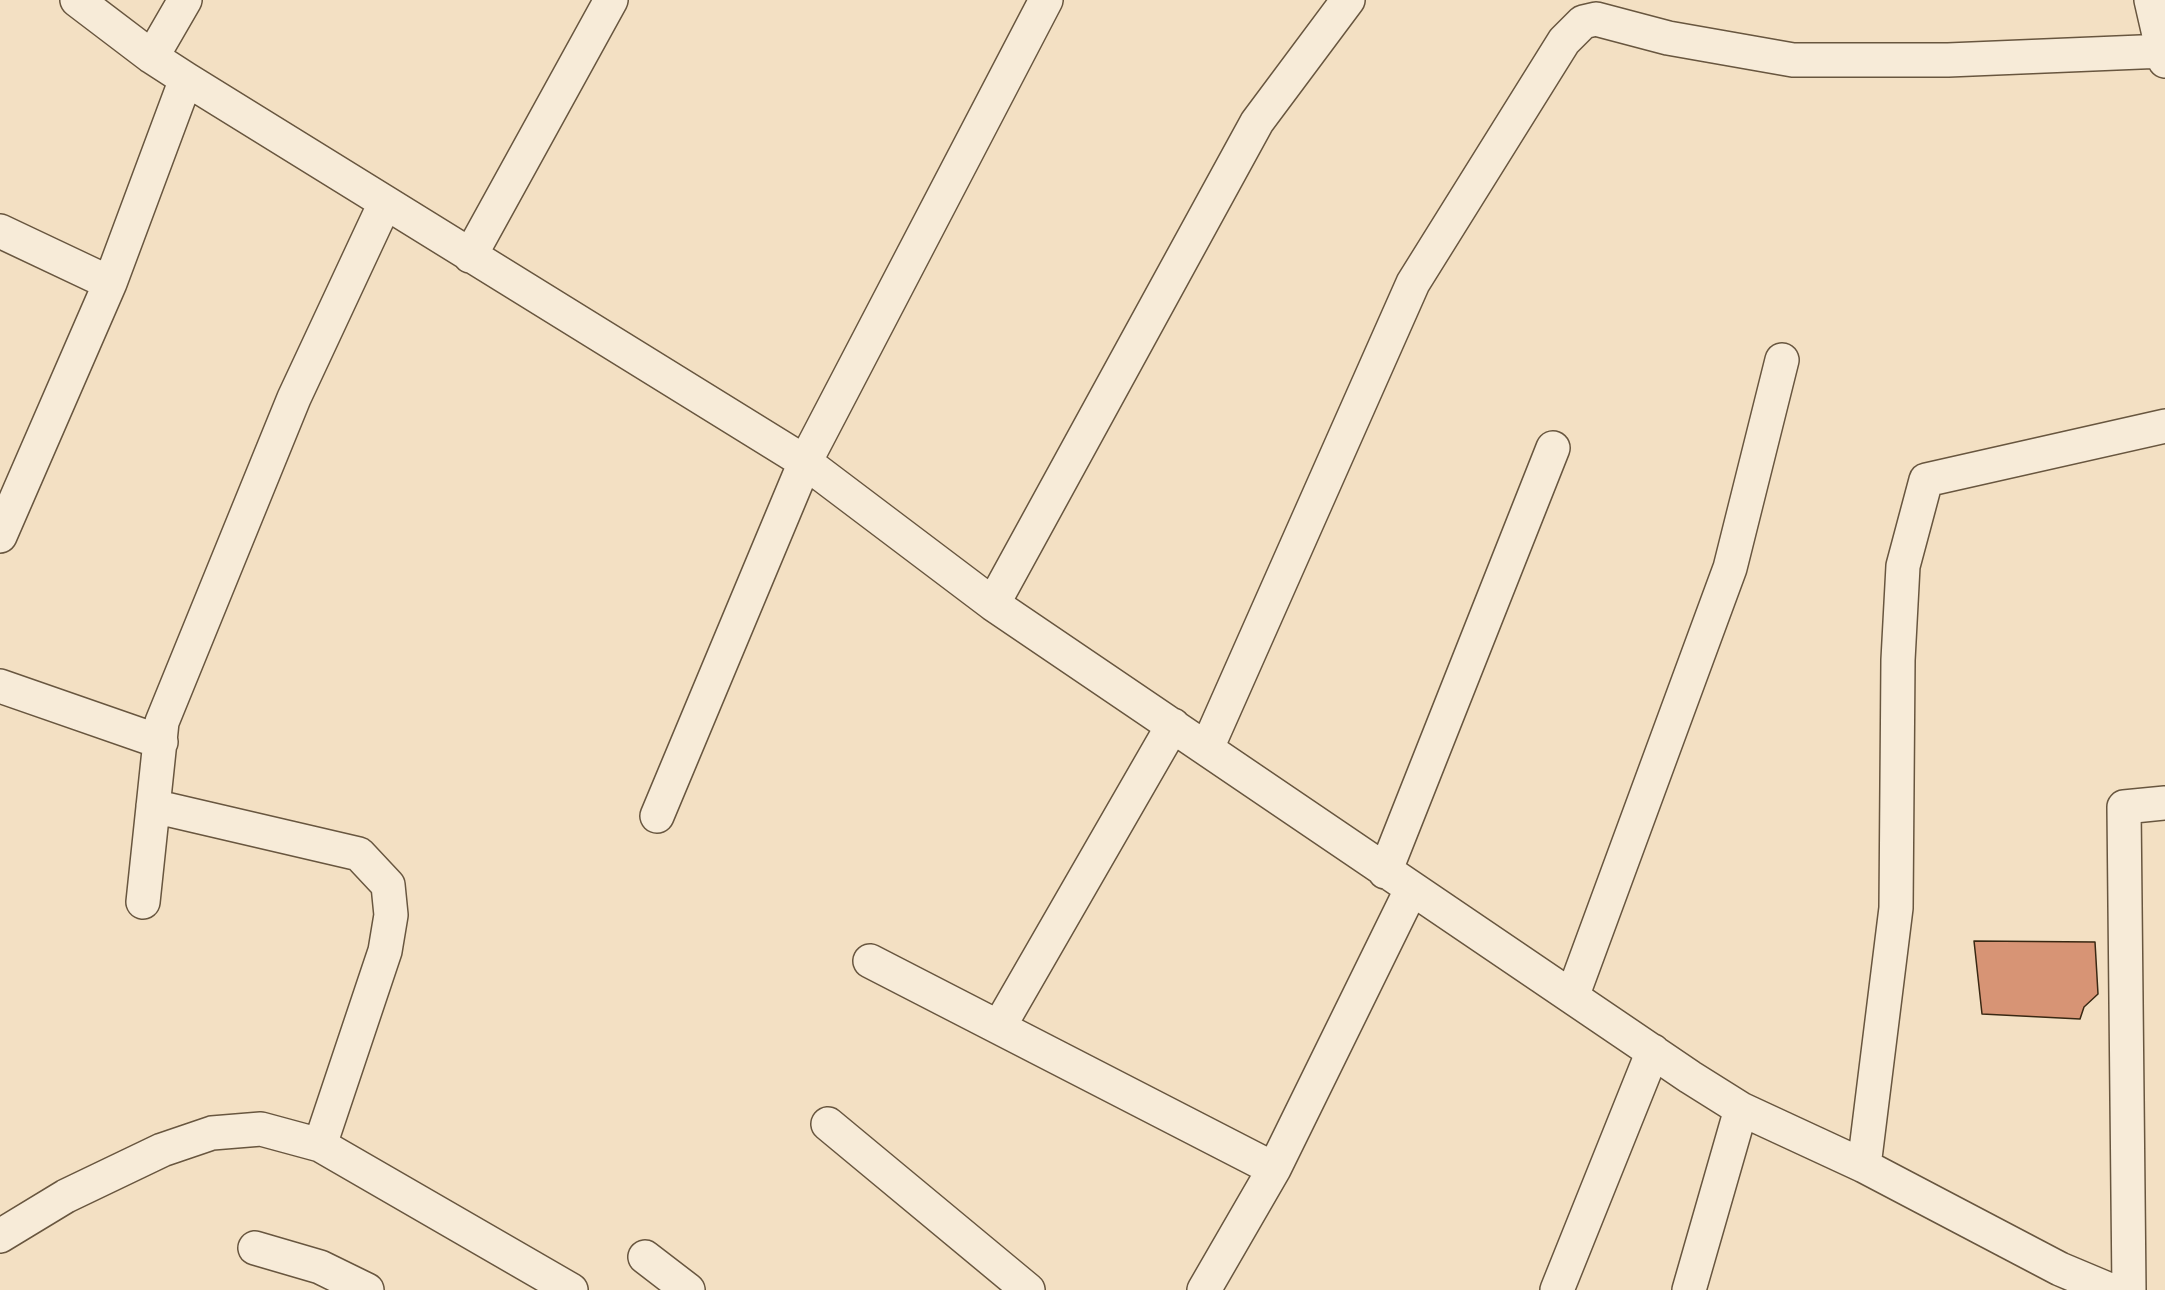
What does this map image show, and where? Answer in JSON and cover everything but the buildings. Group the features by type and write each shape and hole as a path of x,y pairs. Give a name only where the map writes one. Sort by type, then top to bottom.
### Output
{"street":[{"path":"77,0 152,57 186,79 805,462 993,604 1207,747 1398,881 1741,1109 1864,1166 2060,1269 2110,1290"},
{"path":"152,57 185,0"},
{"path":"470,256 611,0"},
{"path":"657,816 805,462 1046,0"},
{"path":"993,604 1257,122 1348,0"},
{"path":"1207,747 1413,283 1564,40 1583,22 1596,19 1668,38 1793,60 1948,60 2164,55 2151,0"},
{"path":"0,536 10,492 110,283 186,79"},
{"path":"143,902 162,722 294,398 385,202"},
{"path":"0,231 110,283"},
{"path":"1572,997 1730,568 1782,360"},
{"path":"1864,1166 1896,908 1898,660 1903,566 1926,480 2165,426"},
{"path":"1204,1290 1275,1169 1398,881 1553,448"},
{"path":"0,686 161,742"},
{"path":"999,1027 1173,725"},
{"path":"2129,1290 2124,807 2165,803"},
{"path":"153,806 358,854 388,885 391,915 385,951 320,1145"},
{"path":"870,961 1275,1169"},
{"path":"1557,1290 1653,1051"},
{"path":"1689,1290 1741,1109"},
{"path":"828,1124 1028,1290"},
{"path":"0,1236 77,1191 162,1150 212,1133 261,1129 320,1145 571,1290"},
{"path":"255,1248 320,1267 367,1290"},
{"path":"645,1257 688,1290"}]}
